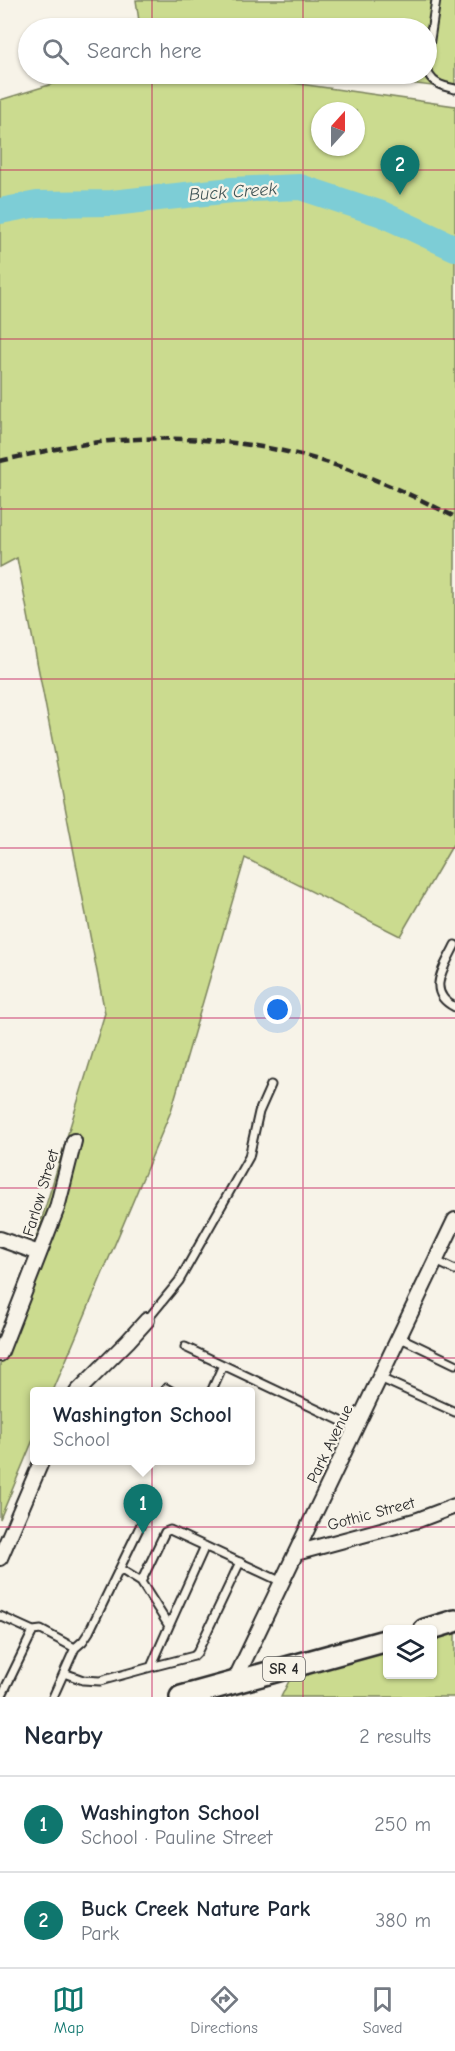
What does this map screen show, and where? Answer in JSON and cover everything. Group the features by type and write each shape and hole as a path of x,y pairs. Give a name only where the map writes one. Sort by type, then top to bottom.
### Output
{"main road":[{"path":"437,1626 455,1621"},
{"name":"SR 4","path":"181,1697 383,1641"}],"street":[{"name":"Farlow Street","path":"0,1354 57,1208 74,1142"},
{"name":"Park Avenue","path":"234,1682 455,1220"},
{"path":"0,1239 39,1253"},
{"path":"81,1387 129,1341 147,1320"},
{"path":"0,1558 40,1465"},
{"name":"Gothic Street","path":"296,1553 418,1520 455,1506"}],"lane":[{"path":"433,18 435,0"},
{"path":"437,83 455,89"},
{"path":"455,945 438,986 439,994 444,1001 455,1007"},
{"path":"147,1320 179,1281 249,1157 259,1112 272,1085"},
{"path":"436,1261 455,1270"},
{"path":"399,1337 455,1364"},
{"path":"185,1347 356,1428"},
{"path":"213,1387 224,1365"},
{"path":"380,1378 455,1412"},
{"path":"53,1697 75,1648 89,1632 145,1516"},
{"path":"141,1582 168,1530 282,1582"},
{"path":"151,1667 205,1546"},
{"path":"64,1672 83,1680 100,1681 194,1656 240,1562"},
{"path":"120,1569 141,1582 169,1626"},
{"path":"0,1616 33,1631 41,1630 75,1648"},
{"path":"2,1697 33,1631"}],"green space":[{"path":"136,0 455,0 455,89 416,84 437,84 437,18 139,18"},
{"path":"52,84 300,84 455,106 455,841 400,936 245,858 171,1111 55,1387 30,1387 30,1447 0,1519 0,1355 105,1013 17,558 0,567 0,100"},
{"path":"455,1621 455,1697 281,1697 297,1665 383,1641 383,1679 437,1679 437,1628"}],"waterway":[{"name":"Buck Creek","path":"0,211 37,204 112,203 232,190 300,187 382,214 455,248"}],"railway":[{"path":"0,461 106,441 173,439 226,442 279,450 329,463 393,487 455,517"}],"place":[{"name":"Buck Creek Nature Park","path":"400,195"},
{"name":"Washington School","path":"143,1534"}]}
